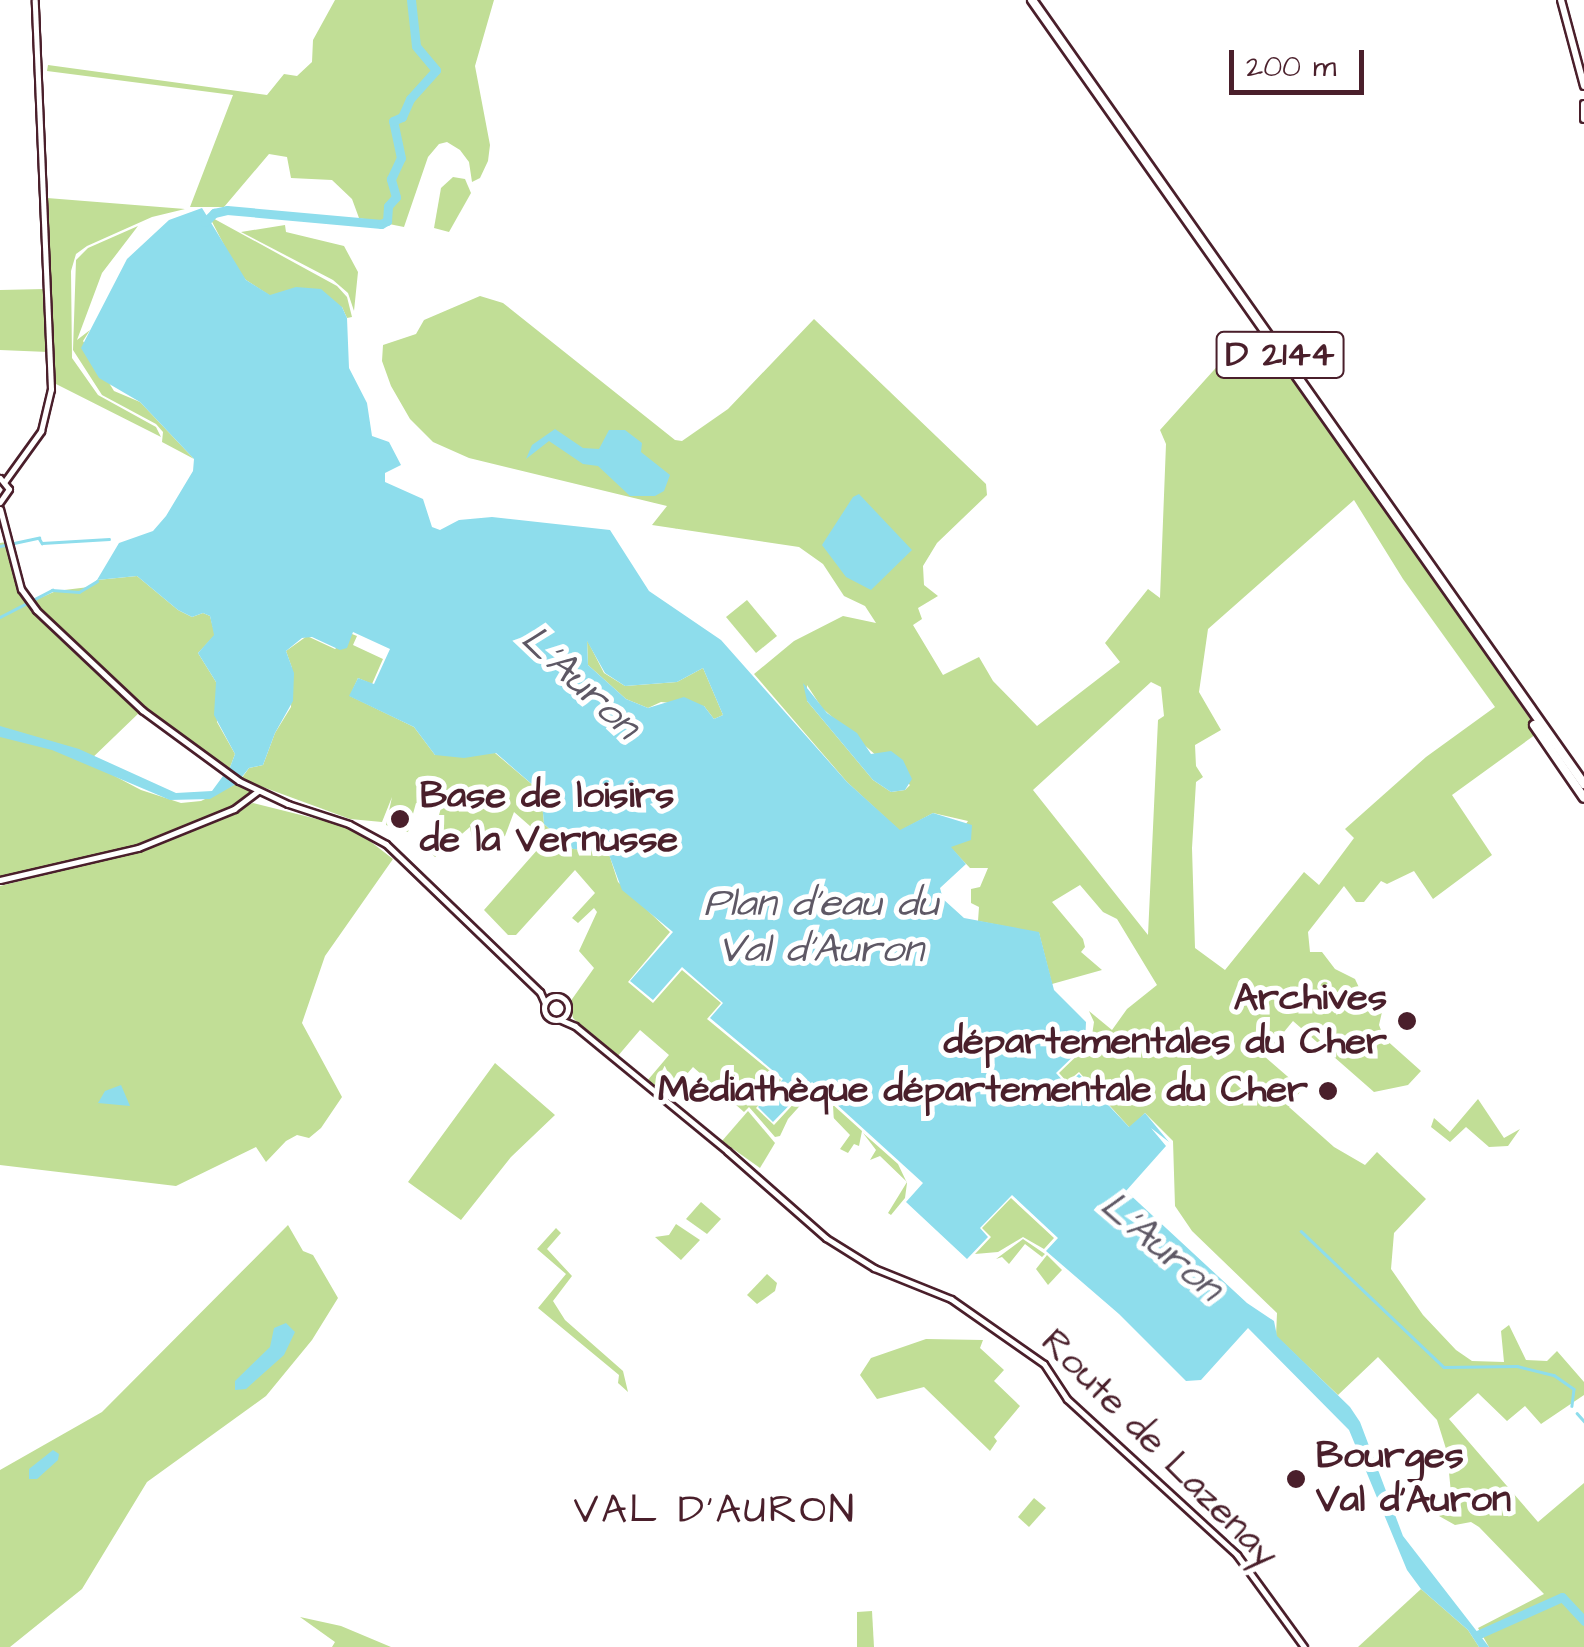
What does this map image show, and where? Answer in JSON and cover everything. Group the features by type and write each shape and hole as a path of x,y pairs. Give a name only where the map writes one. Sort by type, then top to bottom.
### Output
{"main road":[{"name":"D 2144","path":"1032,0 1581,784 1584,798"},
{"path":"1561,0 1584,86"},
{"path":"1584,104 1584,119"}],"street":[{"path":"35,0 51,389 41,431 26,459 3,480 8,494 0,506 13,572 36,610 142,710 225,772 258,790 349,824 386,844 540,992 548,1018 561,1020 568,1012 565,999 540,992"},
{"path":"0,880 138,848 234,810 258,790"},
{"path":"545,1003 552,996"},
{"name":"Route de Lazenay","path":"568,1012 575,1026"},
{"name":"Route de Lazenay","path":"561,1020 575,1026 758,1176 826,1238 874,1268 951,1298 1034,1356 1072,1404 1229,1546 1304,1647"}],"green space":[{"path":"335,0 494,0 475,66 490,145 488,161 480,178 472,182 469,162 460,150 447,142 439,144 428,157 404,227 359,218 352,199 332,180 291,178 287,157 269,154 224,207 190,207 233,95 47,71 48,65 267,95 284,74 297,76 312,62 313,40"},
{"path":"453,177 465,179 471,193 449,232 434,228 441,188"},
{"path":"47,198 185,209 152,217 87,246 76,254 71,271 72,358 98,395 156,427 161,437 54,383"},
{"path":"209,216 337,286 347,297 352,317 347,318 342,307 269,295 246,280"},
{"path":"285,225 286,232 344,246 358,272 354,311 348,293 333,280 241,232"},
{"path":"138,226 102,273 77,340 90,330 83,341 114,391 140,402 194,459 162,442 163,432 156,424 102,395 73,350 76,260 88,248"},
{"path":"45,289 48,352 0,350 0,290"},
{"path":"480,296 503,303 675,440 682,441 728,409 814,319 986,484 987,495 937,543 923,566 924,585 938,596 918,608 922,619 913,625 943,675 979,657 993,681 1037,726 1120,662 1105,643 1148,589 1160,598 1166,444 1160,430 1240,341 1260,329 1539,732 1452,795 1492,855 1433,899 1414,871 1387,884 1381,881 1364,902 1356,902 1344,886 1308,932 1310,952 1322,952 1335,969 1355,979 1363,996 1382,1012 1379,1025 1384,1038 1421,1071 1408,1085 1374,1092 1293,1021 1264,1056 1302,1089 1289,1107 1334,1147 1365,1165 1377,1152 1426,1199 1394,1233 1391,1269 1423,1315 1456,1350 1472,1361 1504,1362 1501,1331 1509,1325 1526,1360 1547,1361 1557,1351 1584,1382 1584,1395 1541,1424 1525,1406 1507,1421 1478,1393 1449,1419 1538,1522 1584,1483 1584,1647 1489,1647 1478,1628 1544,1594 1479,1527 1471,1522 1455,1525 1439,1516 1440,1502 1451,1493 1447,1452 1437,1420 1378,1357 1338,1395 1276,1336 1277,1313 1192,1231 1175,1206 1173,1141 1145,1113 1130,1128 1079,1072 1067,1082 1059,1073 1091,1042 1094,1022 1089,1011 1112,1030 1127,1009 1157,985 1117,919 1103,912 1080,885 1052,902 1083,939 1085,947 1081,952 1102,970 1052,984 1039,933 978,921 979,907 971,903 971,889 980,887 988,868 970,868 950,847 968,821 933,813 900,831 847,782 754,674 794,641 843,616 876,623 865,606 844,596 823,564 799,547 652,525 667,506 469,458 433,442 410,419 382,361 383,345 416,334 424,320","holes":["1354,500 1403,579 1495,707 1426,757 1345,829 1354,838 1319,885 1304,872 1225,970 1195,948 1192,848 1196,782 1203,777 1196,766 1195,745 1221,730 1199,692 1208,629","1151,682 1161,687 1164,716 1158,720 1148,935 1033,790","807,685 822,708 910,785 891,792 873,780 807,701"]},
{"path":"6,542 13,572 31,602 56,591 89,587 97,580 137,576 178,610 192,617 203,613 210,616 215,635 198,653 216,682 217,722 235,754 229,770 220,769 142,710 88,762 141,790 181,803 201,801 240,782 258,791 246,802 138,848 0,880 0,543"},
{"path":"747,600 777,636 756,653 726,617"},
{"path":"352,634 357,636 353,645 383,659 372,684 358,678 350,696 414,727 435,755 495,753 541,792 544,824 573,849 608,851 618,882 670,932 628,982 653,1003 682,970 721,1003 707,1019 781,1080 756,1108 774,1125 811,1085 862,1131 859,1146 854,1144 848,1153 840,1149 850,1135 823,1107 806,1099 788,1119 780,1136 775,1137 749,1107 744,1112 693,1067 667,1097 647,1081 669,1055 640,1030 617,1057 582,1027 573,1018 570,1002 594,968 579,951 597,912 594,908 578,923 572,918 595,893 575,870 516,935 508,935 484,910 546,840 514,812 505,836 474,849 470,827 435,857 430,852 435,845 432,839 441,808 416,803 408,832 386,825 392,797 382,822 350,819 241,779 249,768 263,765 275,733 291,707 292,668 286,651 307,636 335,649"},
{"path":"587,640 604,673 625,686 677,682 703,668 723,715 714,719 704,706 661,702 648,708 626,699 588,665"},
{"path":"253,803 353,828 393,859 325,956 302,1023 342,1097 321,1128 309,1138 297,1135 286,1141 266,1162 256,1147 176,1186 0,1165 0,886 143,850"},
{"path":"495,1063 555,1115 511,1157 461,1220 408,1182"},
{"path":"1478,1099 1504,1138 1520,1129 1508,1146 1489,1147 1466,1127 1450,1142 1431,1127 1434,1118 1450,1132"},
{"path":"748,1111 775,1143 760,1168 722,1141"},
{"path":"863,1133 898,1164 906,1181 880,1156 870,1160 876,1150"},
{"path":"907,1182 905,1198 891,1215 888,1213"},
{"path":"1011,1198 1054,1238 1044,1249 1023,1237 998,1252 975,1254 991,1237 982,1228"},
{"path":"701,1202 721,1219 707,1234 686,1219"},
{"path":"676,1224 700,1240 681,1260 655,1237 669,1235"},
{"path":"288,1225 303,1251 313,1255 338,1298 312,1340 266,1396 147,1482 82,1589 10,1647 0,1647 0,1470 102,1412"},
{"path":"556,1228 561,1233 547,1249 572,1276 553,1301 565,1320 623,1371 628,1392 618,1383 619,1375 538,1308 566,1274 537,1249"},
{"path":"1023,1239 1045,1254 1042,1257 1025,1244 1009,1264 1002,1257 996,1259"},
{"path":"1047,1255 1062,1270 1048,1285 1036,1269"},
{"path":"767,1274 777,1283 775,1291 757,1304 747,1295"},
{"path":"926,1339 983,1340 980,1348 1004,1370 994,1381 1020,1406 994,1437 997,1441 990,1451 924,1387 877,1399 860,1375 871,1358"},
{"path":"1034,1498 1046,1508 1029,1527 1018,1517"},
{"path":"1421,1589 1468,1630 1479,1647 1358,1647"},
{"path":"872,1611 874,1647 857,1647 857,1612"},
{"path":"300,1617 341,1626 391,1647 332,1647 335,1642"}],"water":[{"name":"Plan d'eau du Val d'Auron","path":"202,208 246,280 270,295 296,287 321,289 342,307 347,318 349,368 367,403 372,436 389,442 401,465 385,473 385,482 423,499 432,527 440,530 459,520 492,517 610,530 649,591 721,640 847,782 900,830 933,813 972,825 971,840 951,847 966,864 940,888 943,899 964,918 1039,932 1054,990 1086,1022 1085,1045 1056,1073 1067,1085 1079,1074 1129,1127 1145,1113 1169,1142 1151,1128 1166,1146 1126,1191 1247,1303 1274,1321 1277,1336 1350,1407 1360,1422 1403,1536 1489,1647 1479,1647 1468,1630 1421,1589 1407,1570 1349,1430 1248,1328 1201,1380 1186,1381 1119,1314 1046,1251 1058,1238 1012,1195 980,1228 988,1237 967,1259 906,1202 923,1183 812,1082 773,1122 758,1107 783,1079 710,1018 723,1003 682,967 653,1000 630,981 673,932 622,890 608,852 573,849 544,824 541,792 496,753 464,758 435,755 414,727 349,696 358,678 374,684 390,649 353,632 347,648 340,650 312,637 302,638 286,651 294,673 293,701 263,765 249,768 241,778 229,770 235,754 214,715 216,682 198,653 214,635 210,616 203,613 192,617 178,610 137,576 97,580 119,543 153,531 193,471 194,459 140,402 99,378 81,348 127,259 169,220","holes":["587,641 605,673 625,686 677,682 703,668 723,715 714,719 704,706 684,697 648,708 626,699 588,665"]},
{"path":"555,429 583,448 599,449 609,430 625,430 642,443 641,452 670,475 664,491 655,496 630,496 598,466 583,464 549,441 526,459 532,445"},
{"path":"859,494 912,550 871,590 846,577 822,545 853,497"},
{"path":"803,683 827,713 857,733 871,754 891,751 903,760 912,779 905,790 891,792 873,780 807,701"},
{"path":"0,726 79,749 176,793 212,791 223,776 236,784 210,799 170,800 52,750 0,737"},
{"path":"121,1085 130,1106 98,1103 105,1091"},
{"path":"286,1323 295,1332 284,1355 246,1389 235,1390 235,1381 270,1347 274,1328"},
{"path":"53,1450 59,1454 58,1460 37,1479 29,1479 29,1469"}],"waterway":[{"path":"205,222 214,213 227,210 381,224 387,221 388,206 396,197 391,179 401,158 393,121 402,117 410,99 436,70 416,46 411,0"},
{"path":"0,546 39,538 42,543 109,539"},
{"path":"0,617 52,590 79,592 97,581"},
{"path":"1301,1231 1444,1367 1517,1366 1554,1375 1574,1389 1572,1406"},
{"path":"1577,1413 1584,1421"},
{"path":"1477,1635 1562,1597 1584,1621"}],"place":[{"name":"Base de loisirs de la Vernusse","path":"400,819"},
{"name":"Archives départementales du Cher","path":"1407,1021"},
{"name":"Médiathèque départementale du Cher","path":"1328,1091"},
{"name":"Bourges Val d'Auron","path":"1296,1479"}],"district":[{"name":"VAL D'AURON","path":"715,1511"}],"water label":[{"name":"L'Auron","path":"580,683"},
{"name":"L'Auron","path":"1161,1247"}]}
